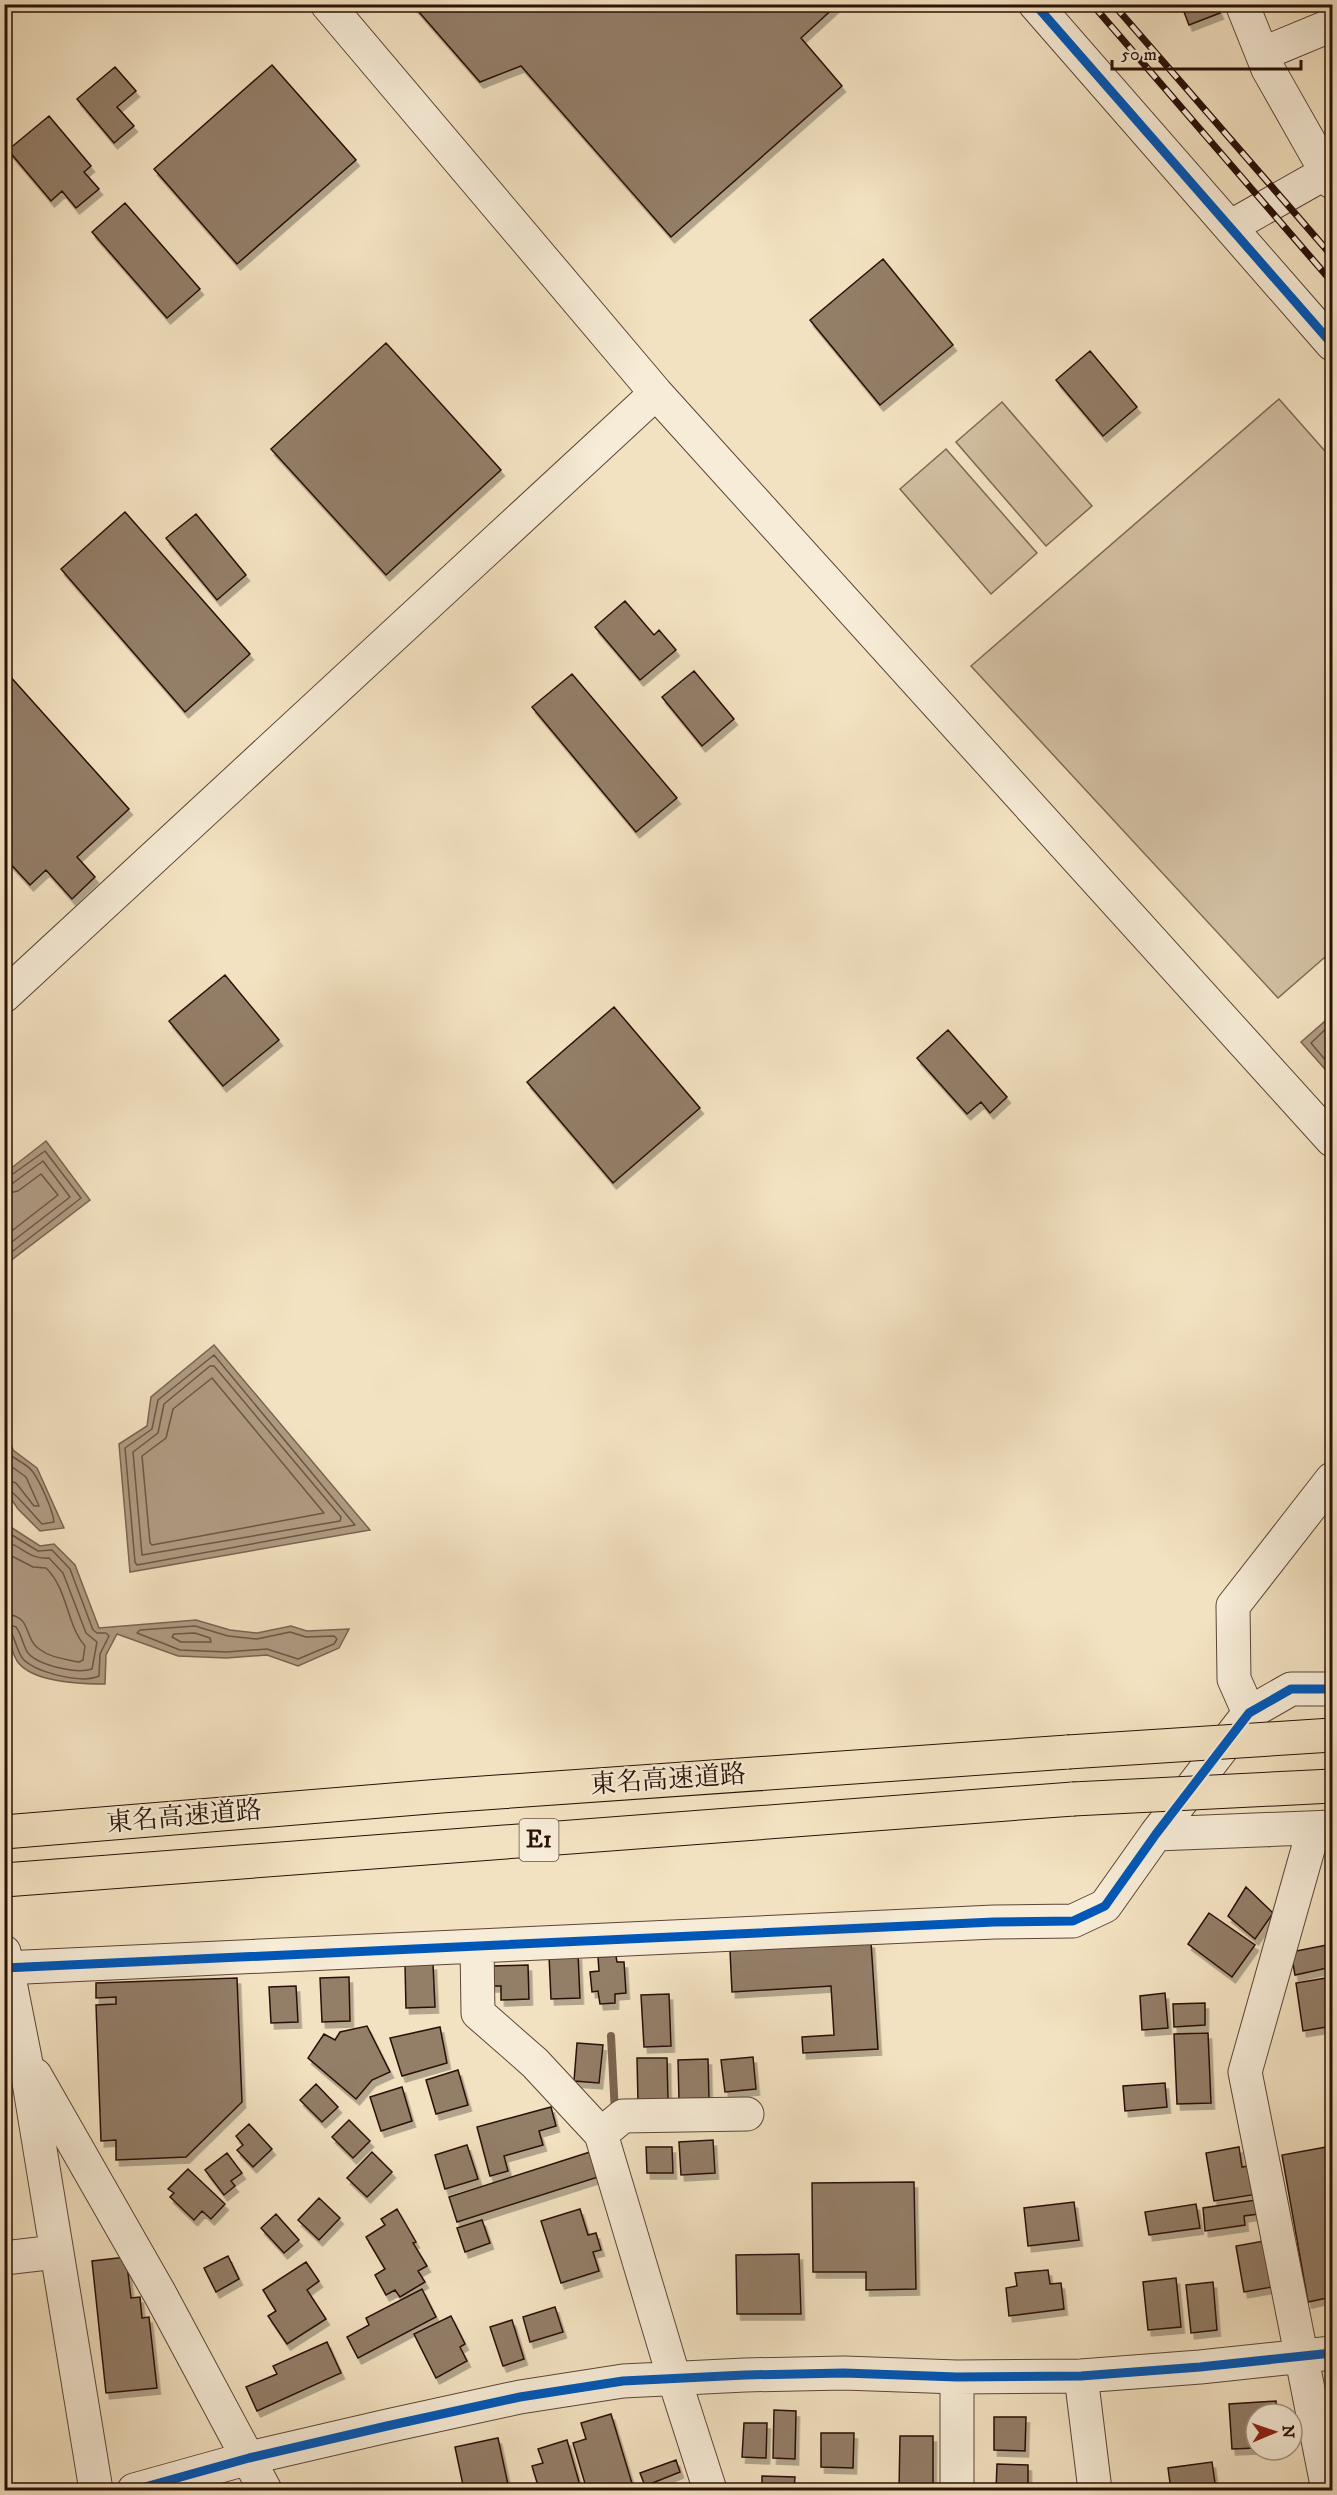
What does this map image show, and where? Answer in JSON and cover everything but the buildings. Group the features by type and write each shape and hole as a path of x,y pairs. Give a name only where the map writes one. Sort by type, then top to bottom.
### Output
{"highway":[{"name":"東名高速道路","path":"4,1832 453,1795 1332,1735"},
{"name":"東名高速道路","path":"4,1880 1073,1799 1332,1786"}],"street":[{"path":"327,4 656,393 1332,1140"},
{"path":"1035,4 1332,344"},
{"path":"1230,227 1330,177 1268,69 1242,4"},
{"path":"1263,54 1332,25"},
{"path":"4,996 656,393"},
{"path":"1249,1713 1234,1679 1233,1605 1332,1479"},
{"path":"96,2490 27,2073 6,1962 477,1947 994,1922 1073,1921 1105,1906 1156,1834 1249,1713 1291,1689 1332,1689"},
{"path":"1156,1834 1323,1827 1245,2072 1317,2354 1328,2490"},
{"path":"477,1947 478,2013 535,2063 601,2134 710,2490"},
{"path":"27,2073 160,2294 265,2490"},
{"path":"601,2134 623,2116 747,2115"},
{"path":"4,2258 57,2252"},
{"path":"134,2490 249,2458 520,2397 623,2381 844,2373 957,2378 1081,2376 1200,2367 1317,2354"},
{"path":"1081,2376 1095,2490"},
{"path":"957,2378 957,2490"}],"shaded area":[{"path":"1279,399 1332,459 1332,951 1278,998 971,666"},
{"path":"1002,402 1092,506 1046,546 956,442"},
{"path":"946,449 1037,553 991,594 900,489"}],"water":[{"path":"1332,1015 1332,1077 1301,1042"},
{"path":"46,1141 90,1200 5,1265 5,1173"},
{"path":"214,1345 370,1530 130,1572 119,1444 147,1426 151,1397"},
{"path":"4,1418 13,1450 37,1468 64,1528 40,1531 18,1509 5,1490"},
{"path":"9,1526 40,1546 54,1544 75,1565 99,1628 196,1620 230,1630 257,1633 291,1626 307,1631 349,1629 339,1648 298,1666 267,1655 226,1658 178,1656 117,1634 106,1655 105,1684 71,1683 45,1678 24,1668 17,1661 8,1634 4,1601 4,1537"}],"waterway":[{"path":"611,2036 615,2113"}],"railway":[{"path":"1092,4 1332,282"},
{"path":"1113,4 1332,256"}],"cycle path":[{"path":"1035,4 1332,344"},
{"path":"4,1968 994,1922 1073,1921 1105,1906 1156,1834 1249,1713 1291,1689 1332,1689"},
{"path":"134,2490 249,2458 387,2426 520,2397 623,2381 844,2373 957,2377 1081,2376 1200,2367 1332,2353"}]}
